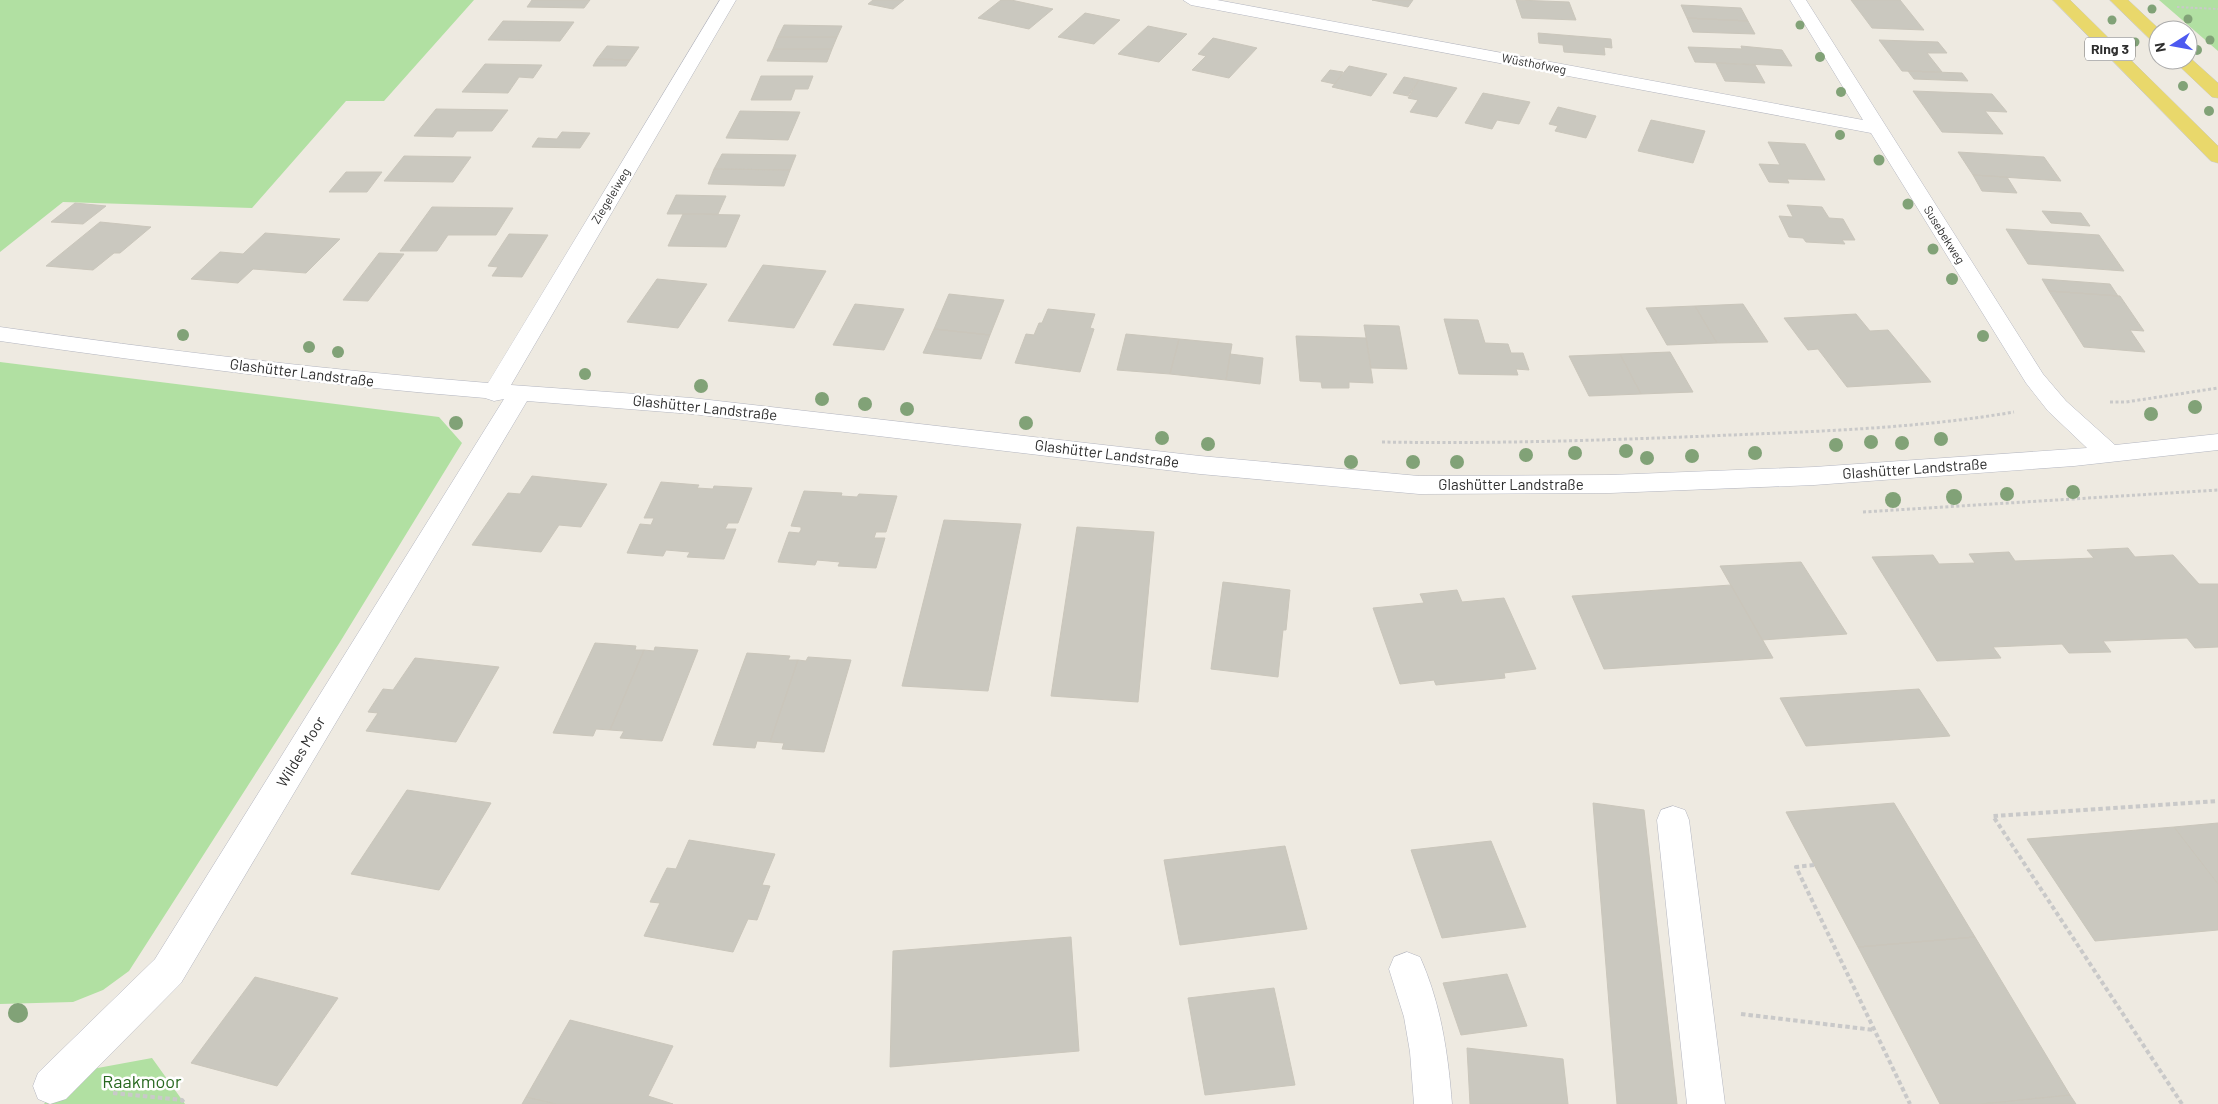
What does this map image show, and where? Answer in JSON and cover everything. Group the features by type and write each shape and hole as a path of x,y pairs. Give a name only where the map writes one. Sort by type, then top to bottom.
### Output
{"main road":[{"name":"Ring 3","path":"2061,0 2218,157"},
{"name":"Ring 3","path":"2118,0 2148,28"},
{"path":"2193,70 2218,94"}],"street":[{"name":"Ziegeleiweg","path":"507,393 728,0"},
{"name":"Wüsthofweg","path":"1191,0 1876,128"},
{"name":"Susebekweg","path":"1798,0 1876,128 2034,378 2057,406 2109,454"},
{"name":"Glashütter Landstraße","path":"0,334 193,361 507,393 692,406 1200,465 1419,485 1610,484 1814,476 2109,454 2218,442"},
{"name":"Wildes Moor","path":"52,1086 168,971 507,393"},
{"path":"1673,820 1706,1104"},
{"path":"1407,969 1422,1017 1429,1052 1433,1104"}],"path":[{"path":"2101,402 2126,402 2218,388"},
{"path":"1373,442 1468,444 1864,430 1965,422 2023,411"},
{"path":"1855,512 1893,512 2218,490"},
{"path":"2182,1104 1993,816 2218,800"},
{"path":"1814,865 1796,867 1910,1104"},
{"path":"1695,1009 1874,1030"}],"green space":[{"path":"0,0 474,0 384,101 346,101 252,208 63,202 0,252"},
{"path":"2159,0 2218,0 2218,51 2198,34 2198,20 2182,20"},
{"path":"0,362 439,417 462,443 340,642 129,971 103,990 73,1002 0,1004"},
{"name":"Raakmoor","path":"152,1058 185,1104 44,1104 65,1074"}],"building":[{"path":"532,0 590,0 584,8 527,7"},
{"path":"873,0 904,0 893,9 868,4"},
{"path":"1001,0 1011,0 1053,9 1029,29 978,18"},
{"path":"1372,0 1413,0 1408,7"},
{"path":"1516,0 1569,2 1576,20 1522,18"},
{"path":"1851,0 1900,0 1924,30 1872,28"},
{"path":"1681,5 1741,8 1748,21 1687,18"},
{"path":"1085,13 1120,20 1094,44 1058,37"},
{"path":"1687,18 1748,21 1755,34 1693,32"},
{"path":"503,21 574,22 560,41 488,40"},
{"path":"784,25 842,26 837,37 778,37"},
{"path":"1148,26 1187,34 1159,62 1118,54"},
{"path":"1538,33 1611,39 1612,48 1604,47 1605,55 1564,52 1563,45 1539,43"},
{"path":"778,37 837,37 832,49 773,49"},
{"path":"1213,38 1257,48 1229,78 1192,70 1206,56 1198,54"},
{"path":"1879,40 1938,42 1947,53 1927,53 1942,72 1902,71"},
{"path":"607,46 639,47 630,60 597,59"},
{"path":"1741,46 1782,50 1792,66 1695,62 1688,47 1742,49"},
{"path":"773,49 832,49 827,62 767,61"},
{"path":"597,59 630,60 626,66 593,66"},
{"path":"1716,63 1755,65 1765,83 1725,81"},
{"path":"485,64 542,65 533,78 519,77 508,93 462,92"},
{"path":"1349,66 1387,74 1371,96 1332,87"},
{"path":"1330,70 1343,72 1335,84 1321,81"},
{"path":"1908,71 1962,73 1968,81 1914,79"},
{"path":"761,76 813,76 808,89 795,89 791,100 751,100"},
{"path":"1404,77 1419,80 1408,96 1393,93"},
{"path":"1419,80 1457,88 1437,117 1410,112 1418,100 1408,98"},
{"path":"1913,91 1992,94 2007,112 1985,111 2003,134 1942,132"},
{"path":"1483,93 1530,102 1519,124 1497,120 1492,129 1465,123"},
{"path":"1558,107 1596,116 1586,138 1555,131 1558,126 1549,124"},
{"path":"436,109 508,110 492,131 457,131 453,137 414,136"},
{"path":"740,111 800,112 788,140 726,138"},
{"path":"1651,120 1705,131 1693,163 1638,151"},
{"path":"562,132 590,133 580,148 532,147 538,138 557,139"},
{"path":"1768,142 1805,144 1825,180 1787,179 1789,183 1769,182 1759,164 1780,165"},
{"path":"1958,152 2044,157 2061,181 1973,175"},
{"path":"722,154 796,155 790,170 714,169"},
{"path":"404,156 471,157 453,182 384,181"},
{"path":"714,169 790,170 784,186 708,184"},
{"path":"346,172 382,172 367,192 329,192"},
{"path":"1973,175 2007,177 2017,193 1982,191"},
{"path":"676,195 726,196 718,214 667,214"},
{"path":"75,203 106,206 83,224 51,222"},
{"path":"1787,205 1822,207 1829,218 1843,219 1855,240 1842,240 1845,244 1806,242 1803,238 1789,237 1779,216 1793,217"},
{"path":"432,207 513,208 496,235 448,235 437,251 400,251"},
{"path":"2042,211 2081,213 2090,226 2051,223"},
{"path":"683,214 740,215 726,247 668,246"},
{"path":"100,222 151,227 120,253 114,253 93,270 46,266"},
{"path":"2006,229 2099,235 2124,271 2028,264"},
{"path":"265,233 340,239 306,273 253,269 238,283 191,279 220,252 243,254"},
{"path":"509,234 548,235 522,277 492,276 498,267 488,266"},
{"path":"379,253 404,254 368,301 343,300"},
{"path":"763,265 826,271 794,328 728,321"},
{"path":"657,279 707,284 678,328 627,322"},
{"path":"2042,279 2110,284 2118,296 2049,291"},
{"path":"2049,291 2120,296 2144,331 2130,330 2145,352 2084,347"},
{"path":"949,294 1004,300 990,335 934,329"},
{"path":"855,304 904,309 884,350 833,345"},
{"path":"1743,304 1768,342 1717,343 1695,306"},
{"path":"1695,306 1717,343 1667,345 1646,308"},
{"path":"1048,309 1095,314 1090,328 1094,329 1080,372 1015,363 1026,334 1034,335"},
{"path":"1856,314 1870,331 1888,330 1931,382 1847,387 1818,349 1808,350 1784,318"},
{"path":"1444,319 1478,320 1485,343 1508,344 1511,353 1523,353 1529,370 1516,369 1518,375 1459,374"},
{"path":"1364,325 1399,326 1407,369 1371,368"},
{"path":"934,329 990,335 981,359 923,353"},
{"path":"1126,334 1179,339 1170,374 1117,370"},
{"path":"1296,336 1366,338 1373,383 1349,382 1349,388 1322,388 1321,382 1300,381"},
{"path":"1179,339 1232,344 1226,380 1170,374"},
{"path":"1670,352 1693,392 1641,394 1620,354"},
{"path":"1230,354 1263,358 1260,384 1226,380"},
{"path":"1620,354 1641,394 1589,396 1569,356"},
{"path":"532,476 607,484 581,527 559,525 541,552 472,545 508,493 520,494"},
{"path":"661,482 699,485 697,488 713,489 714,486 752,488 738,523 728,523 725,529 736,529 724,559 687,557 690,552 666,550 663,556 627,553 640,524 651,525 654,518 644,518"},
{"path":"804,491 842,493 841,496 857,497 859,494 897,496 886,532 876,532 874,538 885,538 876,568 838,566 840,562 817,560 815,565 778,562 789,532 799,533 801,530 801,527 791,526"},
{"path":"944,520 1021,524 988,691 902,686"},
{"path":"1077,527 1154,532 1138,702 1051,696"},
{"path":"2128,548 2135,557 2173,555 2199,584 2218,584 2218,647 2195,648 2187,638 2103,641 2111,652 2069,653 2062,644 1993,647 2001,658 1937,661 1872,557 1933,555 1939,564 1975,563 1969,554 2009,552 2015,561 2094,558 2087,550"},
{"path":"1801,562 1847,634 1762,640 1720,566"},
{"path":"1223,582 1290,590 1286,630 1283,630 1278,677 1211,669"},
{"path":"1731,585 1773,658 1604,669 1572,596"},
{"path":"1457,590 1462,602 1504,598 1536,669 1504,673 1505,678 1436,685 1434,680 1400,684 1373,608 1424,603 1420,594"},
{"path":"595,643 636,646 635,650 644,650 610,730 596,729 593,736 553,733"},
{"path":"655,647 698,650 662,741 620,738 624,731 610,730 644,650 654,651"},
{"path":"747,653 790,656 788,660 798,660 770,742 757,741 755,748 713,745"},
{"path":"808,657 851,660 824,752 782,749 784,743 770,742 798,660 806,661"},
{"path":"415,658 499,667 456,742 366,731 378,713 368,712 383,689 393,690"},
{"path":"1919,689 1950,736 1806,746 1780,698"},
{"path":"407,790 491,803 439,890 351,874"},
{"path":"1593,803 1644,810 1677,1104 1617,1104"},
{"path":"1894,803 1975,937 1858,947 1786,812"},
{"path":"2218,823 2218,884 2174,827"},
{"path":"2174,827 2218,884 2218,930 2095,941 2027,839"},
{"path":"689,840 775,854 762,885 770,886 757,920 748,919 733,952 644,936 660,903 650,902 667,868 676,869"},
{"path":"1491,841 1526,927 1442,938 1411,850"},
{"path":"1285,846 1307,929 1180,945 1164,860"},
{"path":"1071,937 1079,1051 890,1067 893,951"},
{"path":"1975,937 2070,1095 1981,1104 1940,1104 1858,947"},
{"path":"1507,974 1527,1026 1461,1035 1443,983"},
{"path":"255,977 338,998 277,1086 191,1063"},
{"path":"1274,988 1295,1085 1205,1095 1188,998"},
{"path":"570,1020 673,1046 648,1096 673,1104 556,1104 526,1097"},
{"path":"1467,1048 1563,1059 1568,1104 1470,1104"},
{"path":"2070,1095 2076,1104 1981,1104"},
{"path":"526,1097 556,1104 522,1104"}]}
